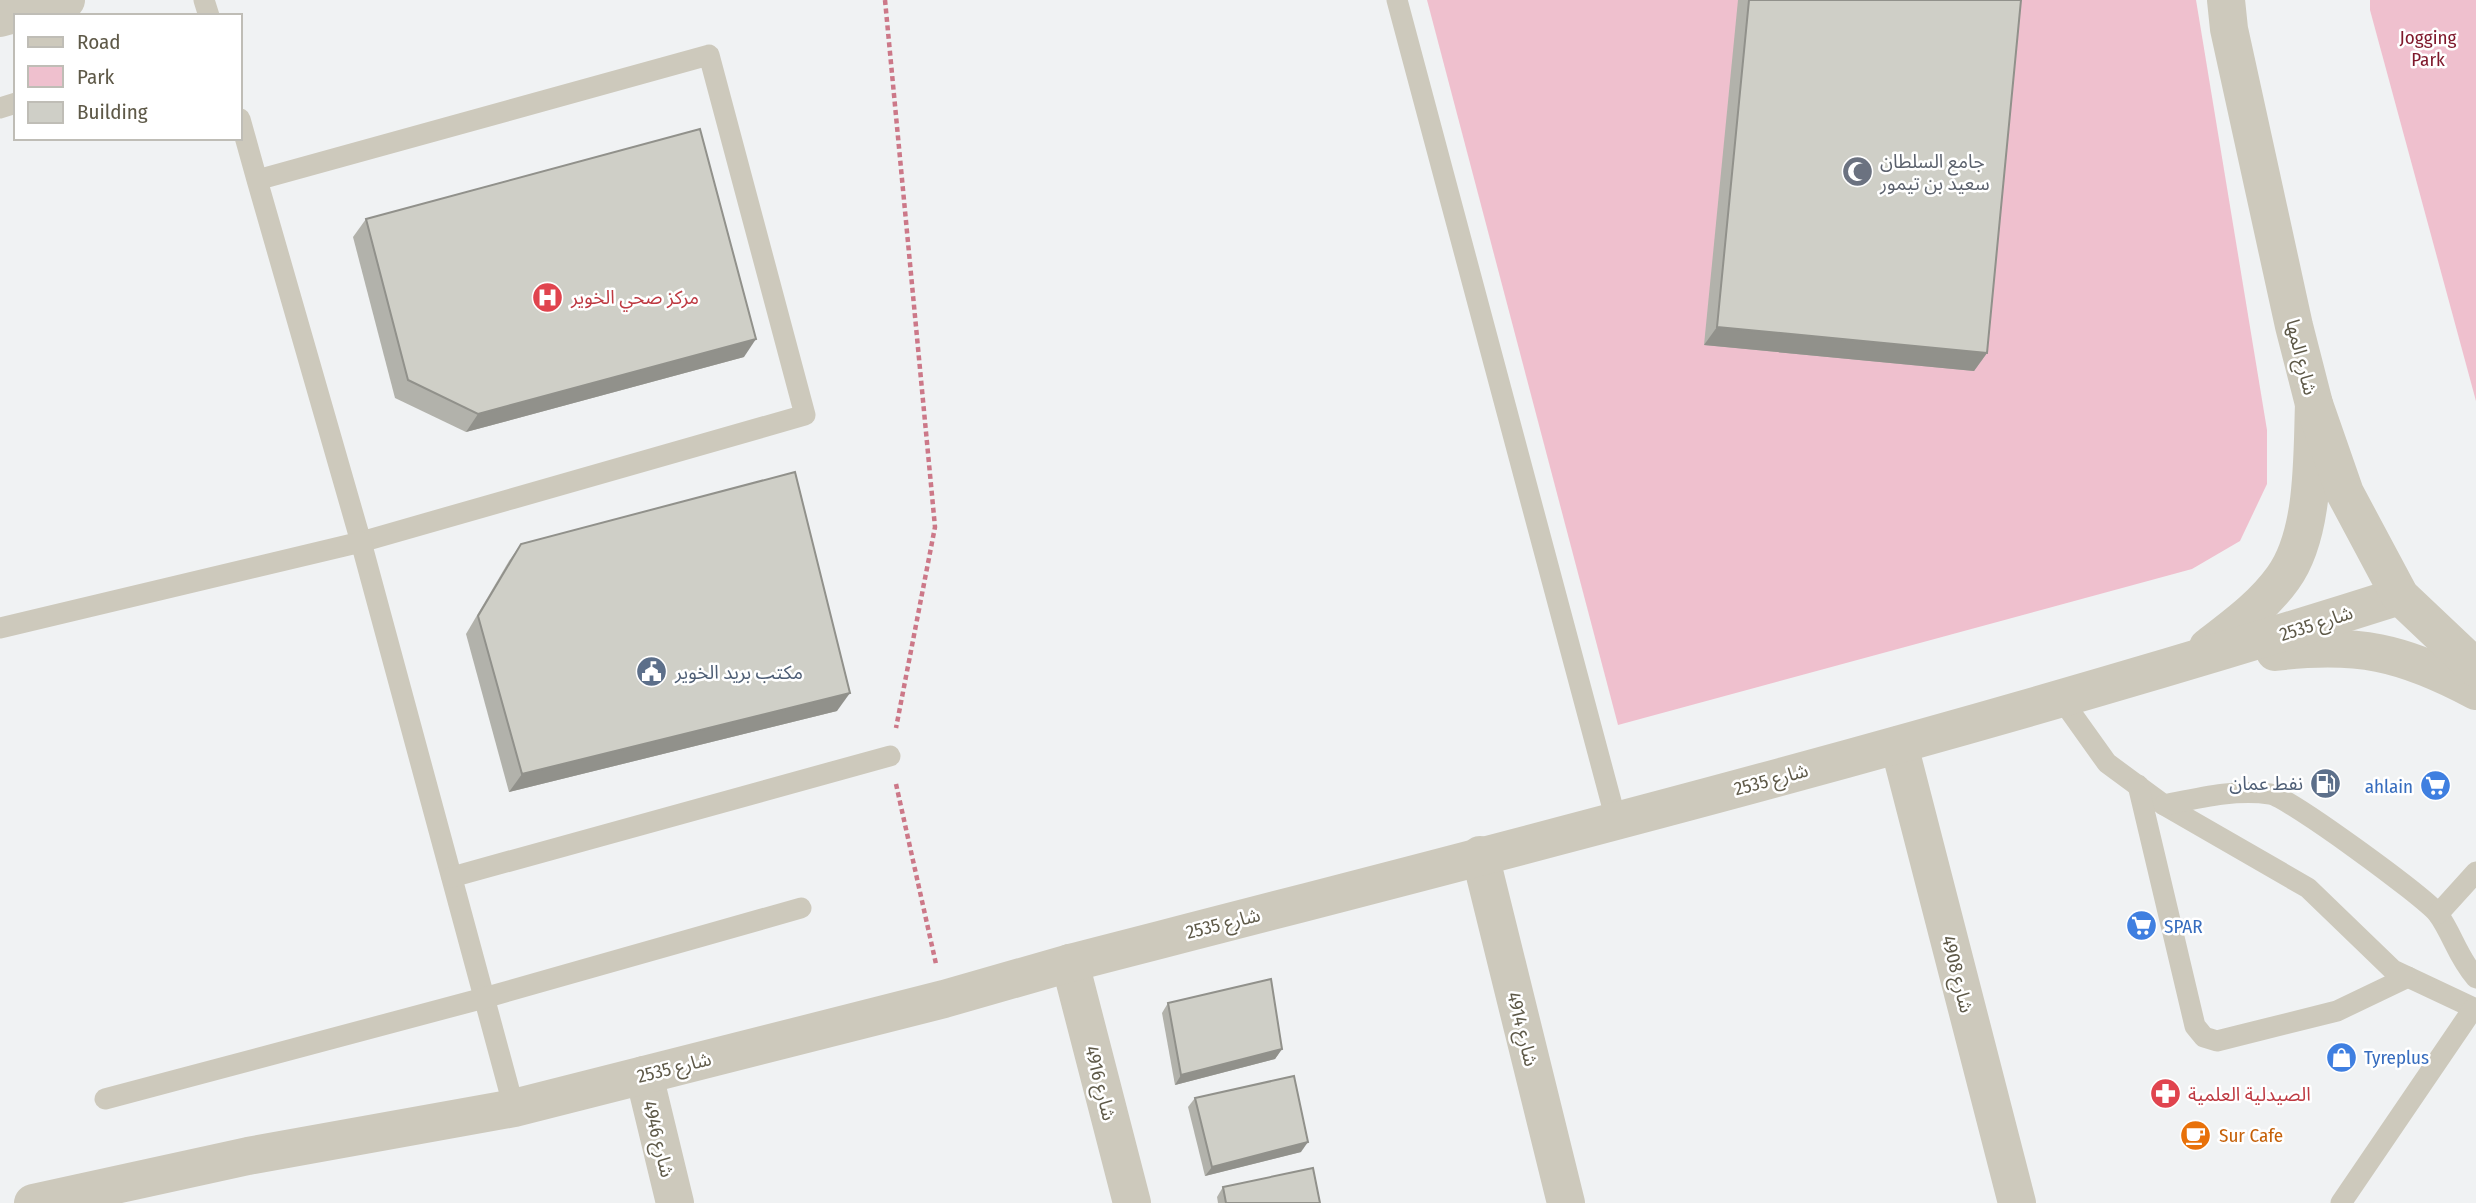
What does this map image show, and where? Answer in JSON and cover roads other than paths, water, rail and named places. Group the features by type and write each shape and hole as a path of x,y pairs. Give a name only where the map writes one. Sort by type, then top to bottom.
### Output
{"street":[{"path":"0,18 63,0"},
{"name":"شارع المها","path":"2227,0 2229,29 2314,404 2345,493 2400,596 2476,668"},
{"path":"2186,664 2253,612 2285,576 2300,541 2311,486 2314,404"},
{"name":"2535 شارع","path":"33,1203 248,1156 514,1108 944,999 1070,963 1899,746 2186,664 2400,596"},
{"path":"2186,664 2319,647 2358,648 2404,657 2476,691"},
{"name":"4908 شارع","path":"1899,746 2017,1203"},
{"name":"4914 شارع","path":"1480,855 1566,1203"},
{"name":"4916 شارع","path":"1070,963 1132,1203"},
{"name":"4946 شارع","path":"644,1075 675,1203"}],"lane":[{"path":"1397,0 1616,820"},
{"path":"0,628 361,542 805,415 709,55 257,180"},
{"path":"242,126 361,542 514,1108"},
{"path":"2062,700 2107,763 2164,804 2308,888 2393,970 2475,1009 2341,1203"},
{"path":"452,877 890,757"},
{"path":"2138,785 2195,1026 2204,1037 2217,1041 2337,1011 2408,977"},
{"path":"2164,804 2233,792 2273,794 2355,848 2438,914 2460,960 2476,978"},
{"path":"2438,914 2476,873"},
{"path":"105,1099 484,998 801,908"}],"place":[{"name":"جامع السلطان سعيد بن تيمور","path":"1857,172"},
{"name":"مركز صحي الخوير","path":"548,297"},
{"name":"مكتب بريد الخوير","path":"652,672"},
{"name":"نفط عمان","path":"2326,783"},
{"name":"ahlain","path":"2436,786"},
{"name":"SPAR","path":"2141,926"},
{"name":"Tyreplus","path":"2341,1057"},
{"name":"الصيدلية العلمية","path":"2165,1094"},
{"name":"Sur Cafe","path":"2196,1135"}],"park label":[{"name":"Jogging Park","path":"2428,48"}]}
